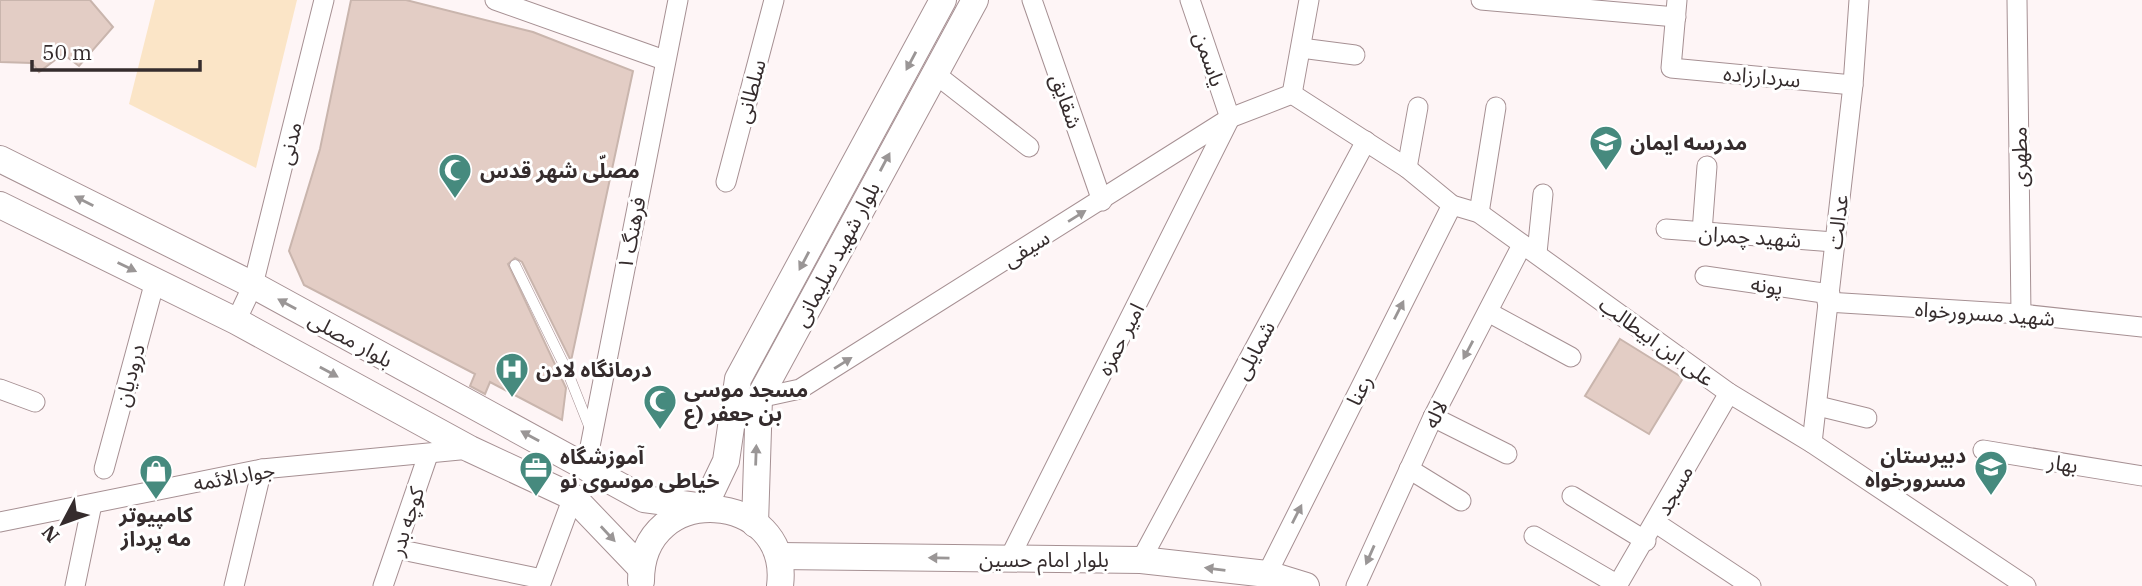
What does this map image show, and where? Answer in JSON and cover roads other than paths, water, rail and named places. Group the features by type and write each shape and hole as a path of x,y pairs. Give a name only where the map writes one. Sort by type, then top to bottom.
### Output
{"main road":[{"name":"بلوار شهید سلیمانی","path":"704,507 726,461 738,379 943,0"},
{"name":"بلوار شهید سلیمانی","path":"755,524 759,398 975,0"},
{"name":"بلوار مصلی","path":"0,159 253,285 644,499 740,514 755,524"},
{"name":"بلوار مصلی","path":"0,205 236,321 470,449 573,497 640,577"},
{"path":"640,577 648,545 662,527 681,514 704,507"},
{"path":"755,524 779,556 780,586"},
{"name":"بلوار امام حسین","path":"779,556 1142,560 1267,575 1306,586"}],"street":[{"name":"مدنی","path":"236,321 253,285 324,0"},
{"path":"496,0 664,60"},
{"name":"فرهنگ ۱","path":"586,467 664,60 678,0"},
{"name":"سلطانی","path":"726,182 774,0"},
{"name":"شقایق","path":"1031,0 1102,201"},
{"name":"یاسمن","path":"1190,0 1230,118"},
{"path":"1292,94 1309,0"},
{"path":"1481,0 1677,9"},
{"name":"عدالت","path":"1812,443 1853,85 1859,0"},
{"name":"مطهری","path":"2017,0 2021,314"},
{"name":"سردارزاده","path":"1677,9 1671,68 1853,85"},
{"path":"1301,48 1355,55"},
{"path":"934,73 1029,147"},
{"name":"سیفی","path":"759,398 800,389 1230,118 1292,94"},
{"name":"علی ابن ابیطالب","path":"1292,94 1406,168 1452,205 1479,213 1729,393 1812,443 2026,586"},
{"path":"1406,168 1418,107"},
{"path":"1479,213 1496,107"},
{"name":"امیر حمزه","path":"1009,559 1230,118"},
{"name":"شمایلی","path":"1142,560 1366,141"},
{"path":"1702,232 1707,166"},
{"path":"1530,249 1543,194"},
{"name":"رعنا","path":"1267,575 1452,205"},
{"name":"شهید چمران","path":"1666,229 1834,242"},
{"name":"لاله","path":"1356,586 1433,417 1488,312 1530,249"},
{"name":"پونه","path":"1705,276 1828,298"},
{"name":"درودیان","path":"104,469 155,281"},
{"name":"شهید مسرورخواه","path":"1828,298 2142,327"},
{"path":"1488,312 1571,357"},
{"path":"0,389 35,402"},
{"name":"مسجد","path":"1618,586 1729,393"},
{"path":"1818,406 1867,418"},
{"path":"1433,417 1507,454"},
{"name":"جوادالائمه","path":"0,522 262,469 470,449"},
{"name":"بهار","path":"1983,450 2142,476"},
{"name":"کوچه بدر","path":"383,586 428,455"},
{"path":"234,586 262,469"},
{"path":"1409,469 1461,501"},
{"path":"1572,496 1646,541"},
{"path":"397,549 541,583 573,497"},
{"path":"75,586 92,504"},
{"path":"1656,523 1751,586"},
{"path":"1534,536 1618,586"}],"lane":[{"path":"514,265 568,373 592,434"}],"place":[{"name":"مدرسه ایمان","path":"1606,172"},
{"name":"مصلّی شهر قدس","path":"455,200"},
{"name":"درمانگاه لادن","path":"512,399"},
{"name":"مسجد موسی بن جعفر (ع","path":"660,431"},
{"name":"دبیرستان مسرورخواه","path":"1991,497"},
{"name":"آموزشگاه خیاطی موسوی نو","path":"536,498"},
{"name":"کامپیوتر مه پرداز","path":"156,501"}]}
